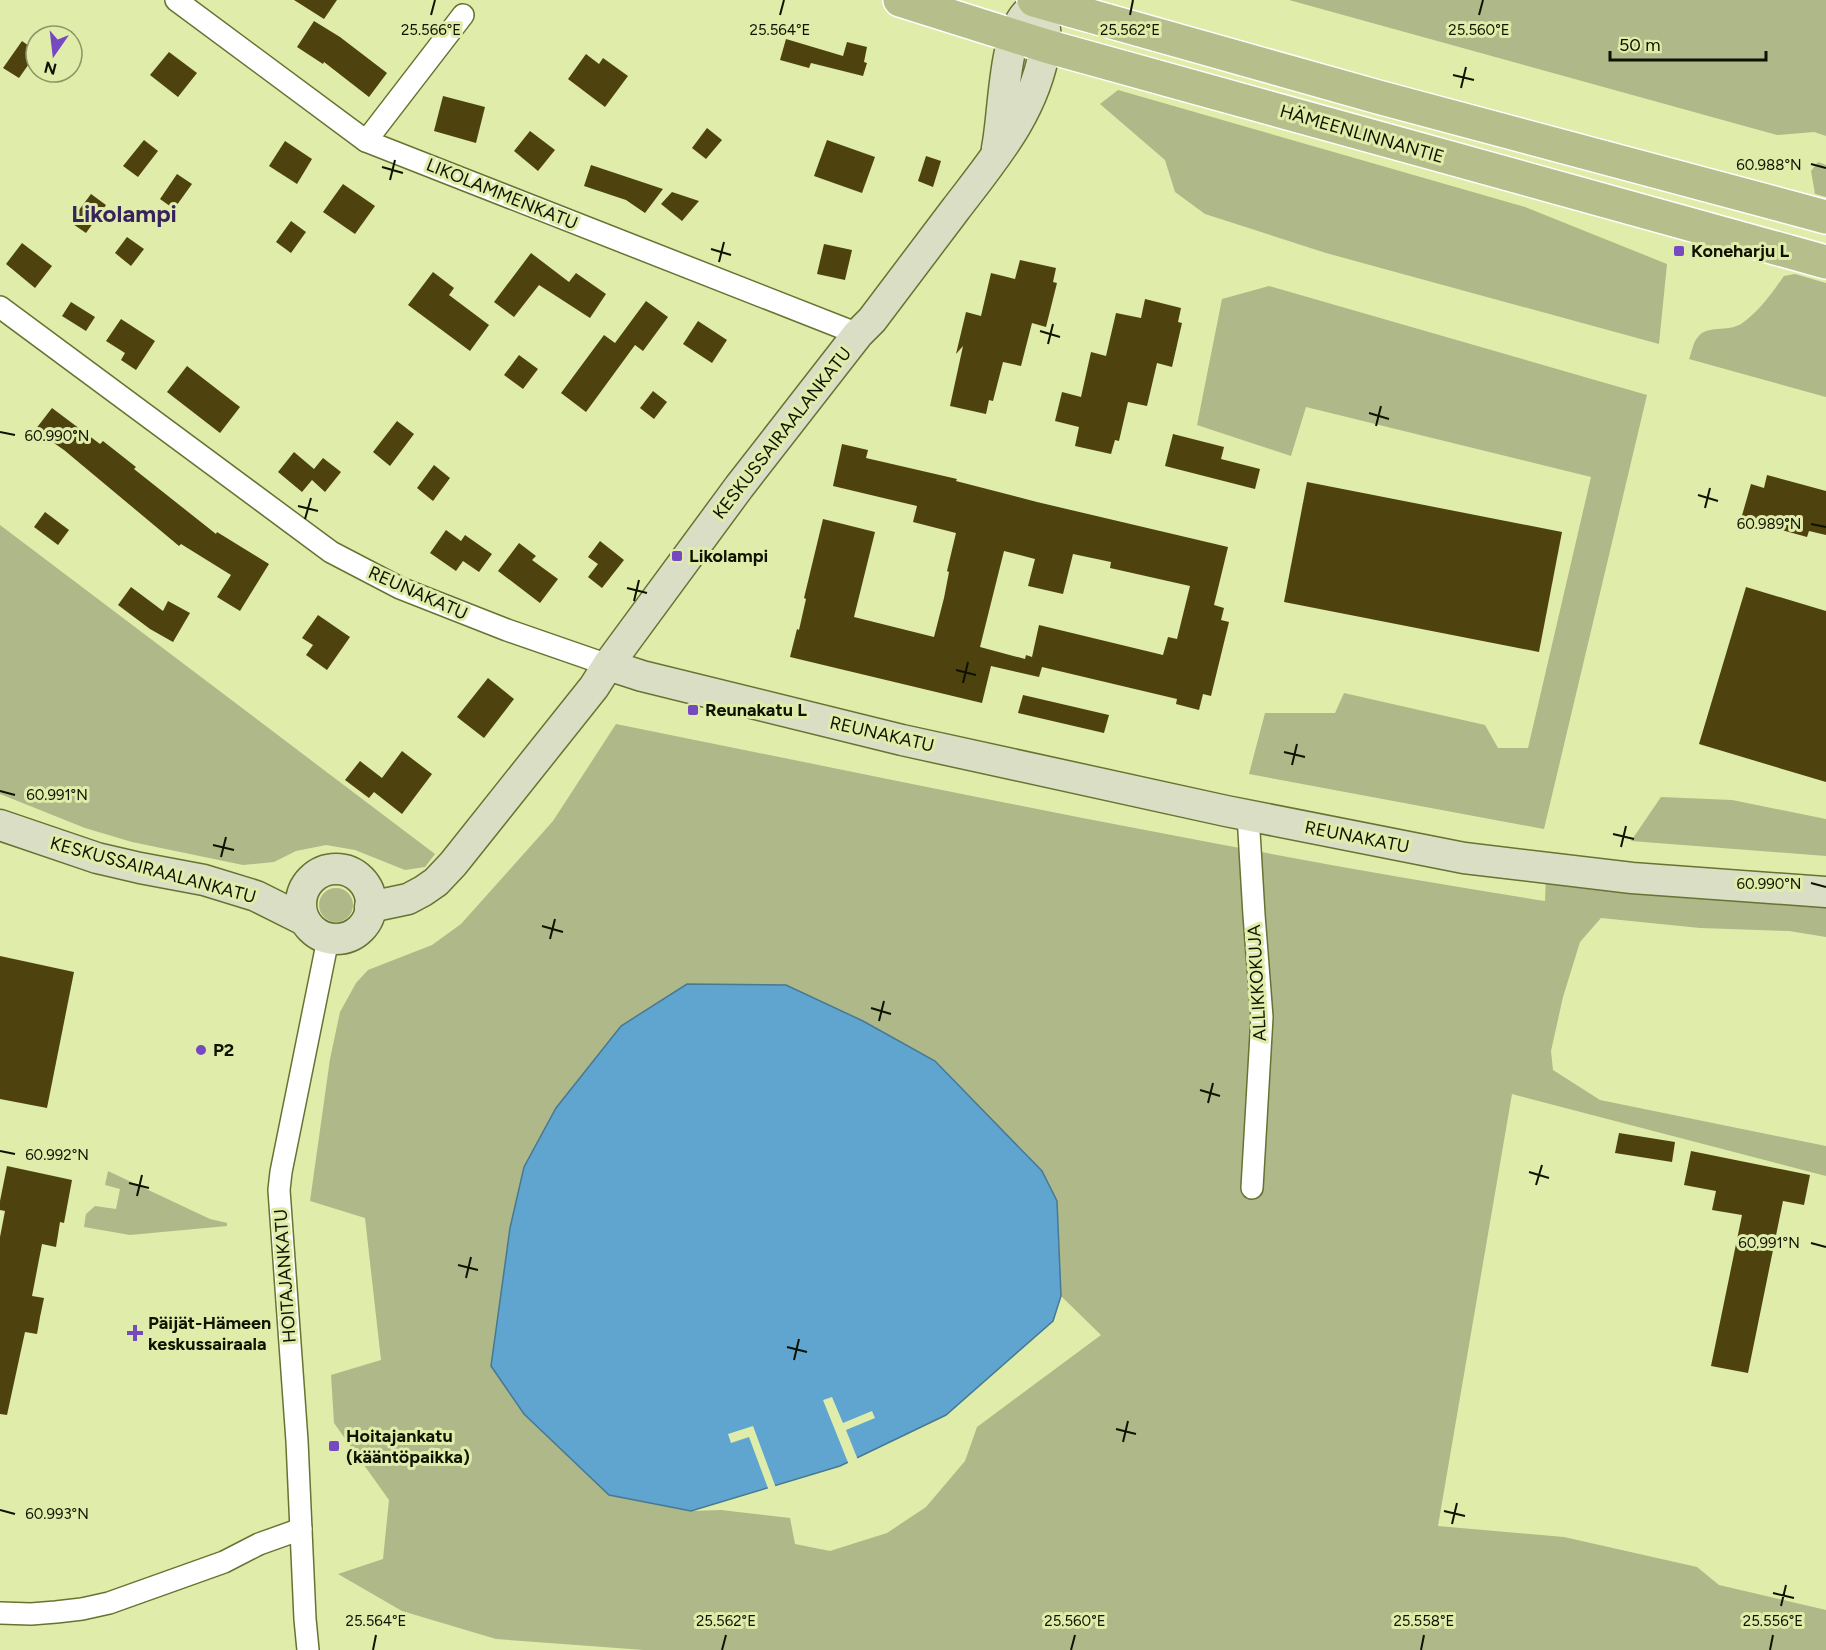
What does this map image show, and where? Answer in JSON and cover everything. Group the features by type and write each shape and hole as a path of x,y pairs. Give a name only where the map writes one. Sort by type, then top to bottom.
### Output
{"main road":[{"name":"HÄMEENLINNANTIE","path":"900,0 1046,46 1826,262"},
{"path":"1037,1 1378,97 1826,217"}],"street":[{"name":"LIKOLAMMENKATU","path":"176,0 366,141 858,334"},
{"name":"KESKUSSAIRAALANKATU","path":"996,157 1006,75 1014,36 1023,17 1037,1"},
{"name":"KESKUSSAIRAALANKATU","path":"370,907 400,902 423,891 436,882 453,864 594,687 739,487 858,334 872,320 996,157 1024,115 1046,46 1045,25 1037,1"},
{"path":"366,141 463,15"},
{"name":"REUNAKATU","path":"0,306 331,552 399,588 507,630 642,676 902,740 1248,815 1464,858 1632,878 1826,892"},
{"name":"ALLIKKOKUJA","path":"1248,815 1262,1017 1252,1188"},
{"name":"KESKUSSAIRAALANKATU","path":"0,825 97,858 204,880 256,896 304,920"},
{"path":"346,871 356,876 364,885 369,895 370,907 368,918 352,936 328,939 310,929 304,920 301,898 305,887 323,872 346,871"},
{"path":"204,880 289,883 313,878"},
{"name":"HOITAJANKATU","path":"308,1650 297,1441 279,1190 328,939"},
{"path":"0,1613 31,1614 82,1610 109,1603 224,1562 259,1544 302,1529"}],"green space":[{"path":"1289,0 1826,0 1826,136 1814,132 1777,135"},
{"path":"1118,90 1525,207 1667,264 1659,344 1326,253 1205,214 1175,192 1165,160 1100,104"},
{"path":"1818,162 1826,165 1826,197 1815,194 1811,171"},
{"path":"1795,274 1826,283 1826,397 1689,359 1695,342 1702,333 1741,324 1760,308 1784,276"},
{"path":"1269,286 1647,395 1544,829 1249,774 1265,713 1335,713 1344,693 1485,725 1498,748 1528,748 1591,477 1306,407 1291,456 1197,425 1222,299"},
{"path":"0,525 435,854 425,867 405,870 355,850 326,845 296,851 274,862 243,865 132,842 85,828 0,794"},
{"path":"616,724 1196,840 1545,901 1546,877 1826,903 1826,937 1789,931 1700,928 1601,918 1580,942 1563,997 1551,1051 1553,1070 1600,1100 1826,1146 1826,1176 1512,1094 1438,1526 1564,1537 1697,1567 1719,1585 1826,1610 1826,1650 644,1650 496,1639 402,1611 338,1574 383,1559 389,1500 334,1423 331,1375 381,1360 365,1218 310,1201 330,1059 340,1012 356,983 368,970 432,945 461,924 553,821","holes":["1057,1201 1061,1296 1101,1335 977,1427 965,1461 926,1507 887,1533 830,1551 795,1544 790,1518 721,1510 691,1511"]},
{"path":"1661,797 1732,800 1826,819 1826,856 1631,841"},
{"path":"336,888 348,893 353,905 348,917 336,922 324,917 319,905 324,893"},
{"path":"108,1171 210,1219 227,1223 227,1226 130,1235 84,1227 86,1214 95,1206 116,1209 120,1189 105,1185"}],"water":[{"path":"687,984 786,985 863,1021 935,1061 1042,1171 1057,1201 1061,1296 1053,1321 946,1415 840,1466 691,1511 609,1495 524,1414 491,1366 510,1228 524,1167 556,1108 621,1026"}],"pier":[{"path":"832,1397 843,1423 872,1411 875,1418 846,1430 858,1460 849,1465 823,1400"},
{"path":"753,1426 776,1488 769,1491 749,1437 731,1443 728,1434"}],"building":[{"path":"294,0 337,0 324,19"},
{"path":"314,21 340,37 387,73 369,97 324,62 323,64 297,47"},
{"path":"786,39 843,56 847,42 867,47 864,62 867,63 863,76 811,63 809,68 780,60"},
{"path":"22,41 24,42 24,71 19,78 3,68"},
{"path":"169,52 197,73 178,97 150,75"},
{"path":"586,54 599,64 603,58 628,76 605,107 568,79"},
{"path":"443,96 485,107 476,143 434,131"},
{"path":"707,128 722,140 706,159 692,148"},
{"path":"530,131 555,150 538,171 514,151"},
{"path":"144,140 158,151 138,177 123,166"},
{"path":"827,140 875,157 862,193 814,176"},
{"path":"285,141 312,159 297,184 269,166"},
{"path":"926,156 941,161 933,187 918,181"},
{"path":"591,165 663,189 645,213 626,200 584,186"},
{"path":"177,174 192,184 174,209 160,199"},
{"path":"343,184 375,206 355,234 323,212"},
{"path":"672,192 699,201 682,221 661,204"},
{"path":"91,194 106,205 86,233 70,222"},
{"path":"291,221 306,232 291,253 276,242"},
{"path":"127,237 144,249 131,266 115,253"},
{"path":"22,243 52,266 35,288 6,264"},
{"path":"824,244 852,250 845,280 817,274"},
{"path":"531,253 569,282 576,273 606,294 590,318 539,285 514,317 494,302"},
{"path":"1020,260 1056,268 1053,282 1057,283 1046,327 1032,323 1021,366 1003,362 993,401 989,400 986,414 950,406 963,346 956,354 966,312 981,316 991,273 1015,279"},
{"path":"433,272 454,288 449,295 489,325 470,351 408,305"},
{"path":"1145,299 1181,308 1178,322 1182,323 1172,367 1157,363 1147,406 1128,402 1119,441 1115,440 1111,454 1075,446 1079,427 1055,421 1062,392 1081,397 1091,352 1106,356 1116,313 1141,318"},
{"path":"646,301 668,317 643,351 635,345 586,412 561,393 604,335 615,343"},
{"path":"71,302 95,317 86,331 62,316"},
{"path":"121,319 155,341 136,370 121,360 125,353 106,341"},
{"path":"698,321 727,340 712,363 683,344"},
{"path":"519,355 538,369 523,389 504,375"},
{"path":"187,366 240,407 220,433 167,392"},
{"path":"653,391 667,402 654,419 640,408"},
{"path":"52,408 100,444 103,441 136,467 134,469 216,534 217,532 269,564 240,611 217,597 231,575 181,544 179,546 64,450 35,430"},
{"path":"397,421 414,434 390,466 373,452"},
{"path":"1173,434 1224,447 1221,459 1260,469 1255,489 1165,466"},
{"path":"842,444 868,450 866,458 957,479 956,481 1037,502 1228,547 1214,605 1224,608 1221,620 1229,622 1211,696 1203,694 1199,710 1176,704 1177,699 1042,667 1039,677 991,666 982,703 790,657 797,629 799,630 806,599 804,598 823,519 875,532 854,617 934,637 944,598 949,572 947,571 956,533 913,522 917,506 833,486","holes":["1004,551 1035,559 1028,586 1063,594 1073,554 1111,562 1110,568 1190,586 1177,639 1168,637 1163,655 1039,625 1032,657 1026,655 1025,659 980,647"]},
{"path":"294,452 314,469 323,458 341,472 325,492 312,480 302,492 278,472"},
{"path":"434,465 450,478 433,501 417,488"},
{"path":"1767,475 1826,491 1826,535 1809,531 1807,537 1741,519 1751,484 1764,488"},
{"path":"1307,482 1562,532 1539,652 1284,602"},
{"path":"45,512 69,530 58,545 34,527"},
{"path":"446,530 461,541 465,535 492,554 479,572 463,561 456,571 430,553"},
{"path":"600,541 624,560 602,588 588,577 598,564 588,557"},
{"path":"519,543 536,556 532,560 558,579 540,603 498,571"},
{"path":"131,587 163,611 168,601 190,613 173,642 150,629 118,605"},
{"path":"1746,587 1826,611 1826,782 1699,744"},
{"path":"318,615 350,637 327,670 306,655 313,645 302,638"},
{"path":"488,678 514,699 484,738 457,717"},
{"path":"1023,695 1109,715 1104,733 1018,713"},
{"path":"402,751 432,774 402,814 374,792 369,798 345,780 360,761 382,778"},
{"path":"0,956 74,972 47,1108 0,1099"},
{"path":"1619,1133 1675,1142 1672,1162 1615,1153"},
{"path":"1691,1151 1810,1175 1804,1205 1783,1201 1748,1373 1711,1366 1742,1215 1712,1210 1716,1191 1684,1185"},
{"path":"7,1166 72,1180 64,1223 60,1222 56,1247 42,1244 32,1296 44,1298 37,1334 25,1332 7,1415 0,1414 0,1237 5,1211 0,1210 0,1201"}],"place":[{"name":"Koneharju L","path":"1679,251"},
{"name":"Likolampi","path":"677,556"},
{"name":"Reunakatu L","path":"693,710"},
{"name":"P2","path":"201,1050"},
{"name":"Päijät-Hämeen keskussairaala","path":"135,1333"},
{"name":"Hoitajankatu (kääntöpaikka)","path":"334,1446"}],"district":[{"name":"Likolampi","path":"124,213"}]}
